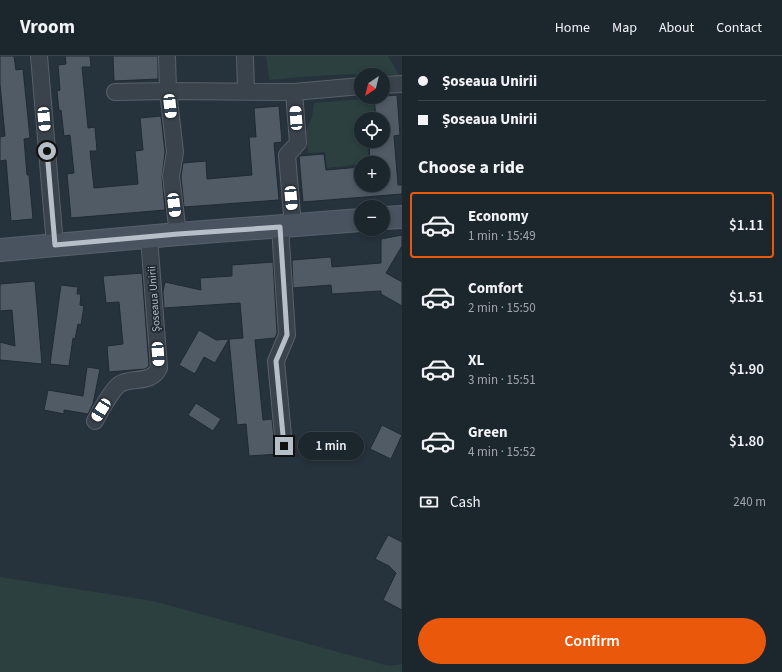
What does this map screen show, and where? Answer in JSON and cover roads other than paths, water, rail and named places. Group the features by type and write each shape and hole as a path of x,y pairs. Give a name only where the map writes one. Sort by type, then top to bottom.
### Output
{"main road":[{"path":"390,218 402,217"},
{"path":"0,250 354,221"}],"street":[{"path":"39,56 55,245"},
{"path":"167,56 168,91 175,152 171,176 178,234"},
{"path":"245,56 246,91"},
{"path":"390,85 402,84"},
{"path":"115,92 294,92 354,87"},
{"path":"284,446 276,361 287,335 287,156 298,143 294,92"},
{"name":"Șoseaua Unirii","path":"95,421 115,389 120,384 149,378 157,372 159,368 149,237"}]}
